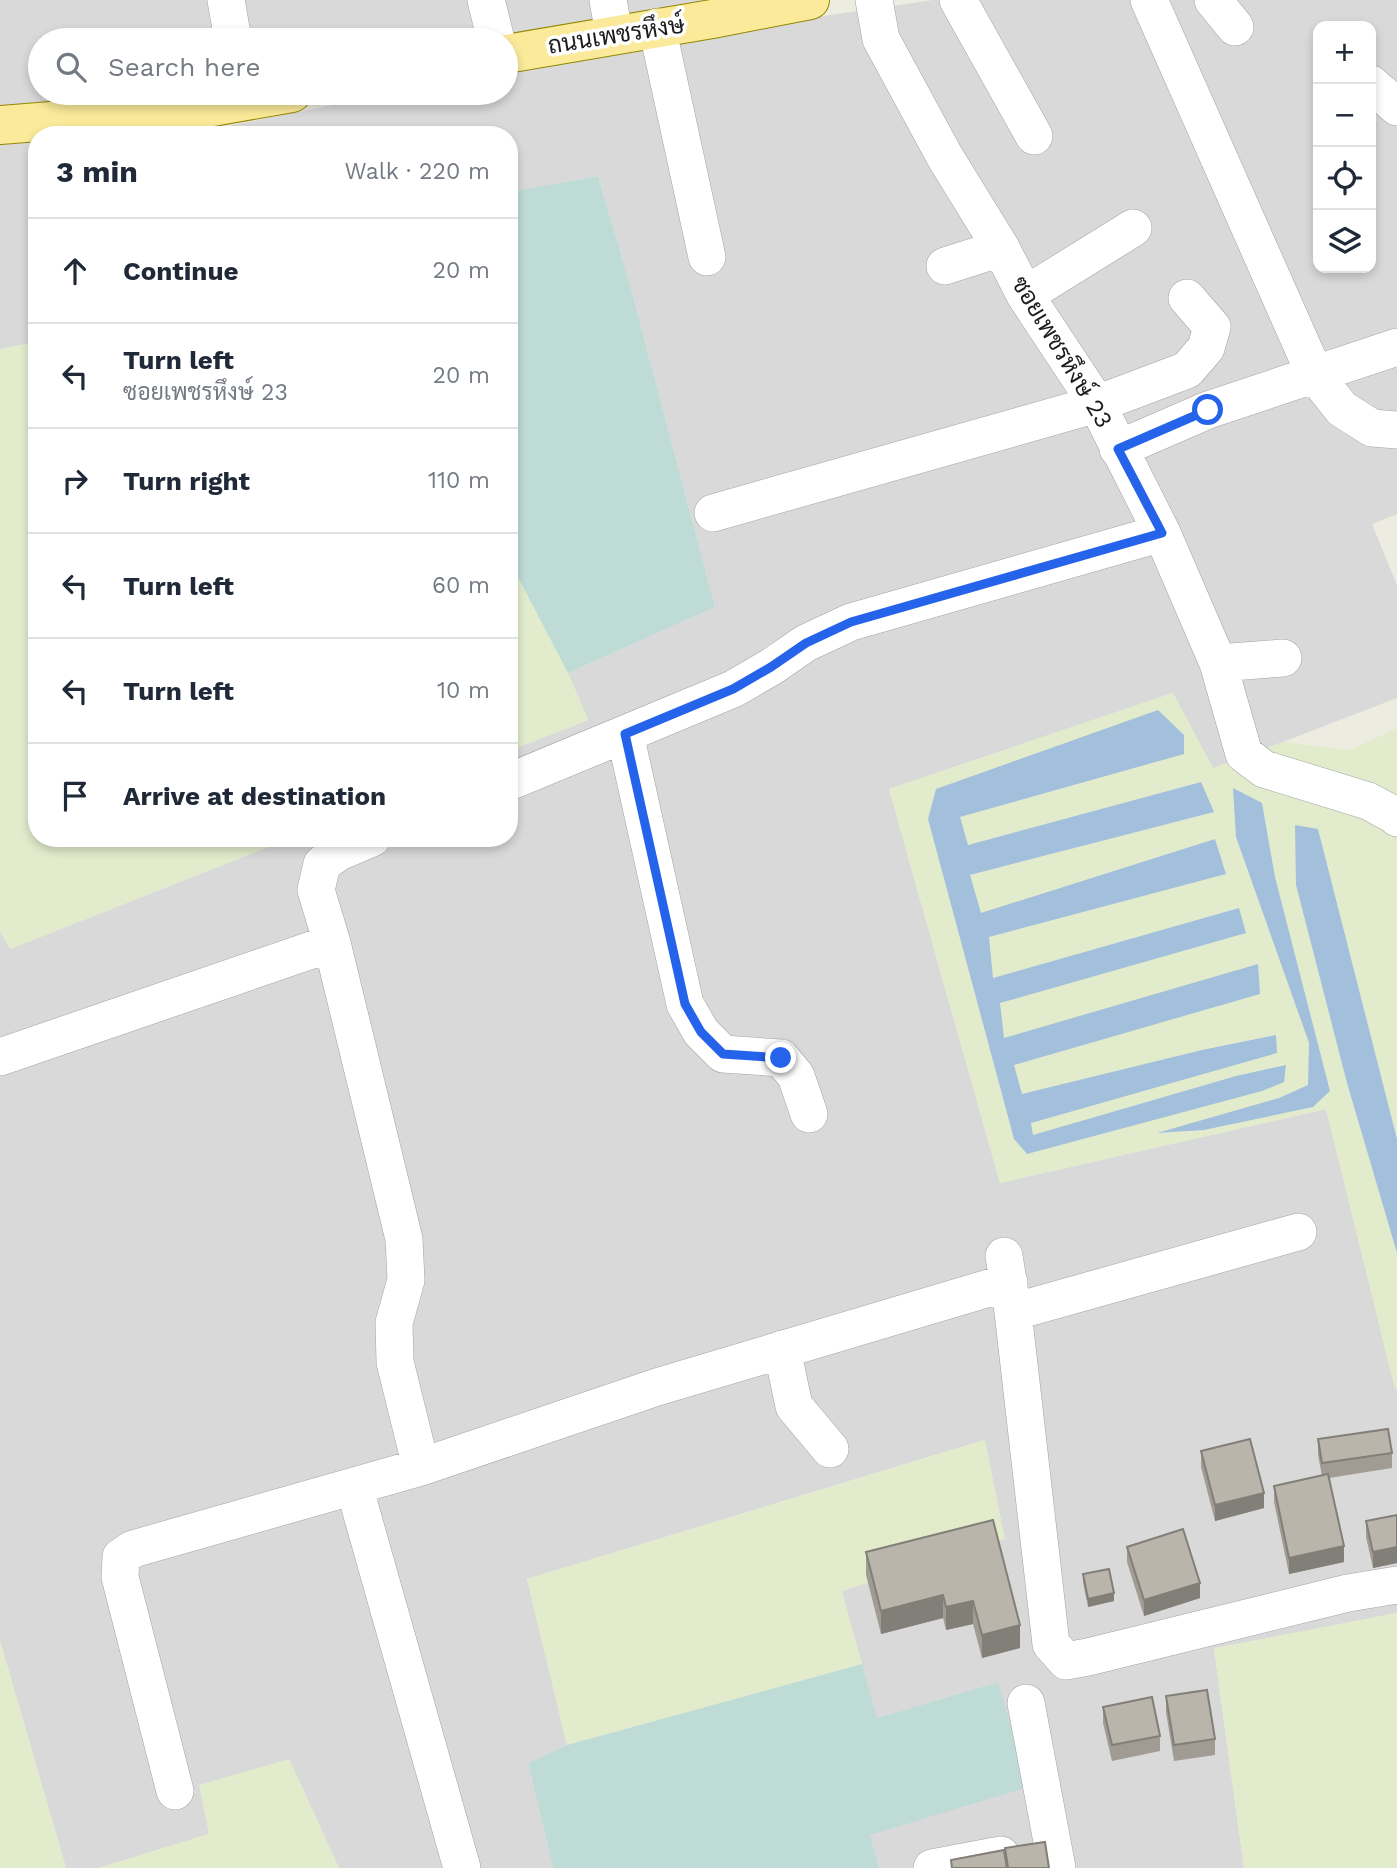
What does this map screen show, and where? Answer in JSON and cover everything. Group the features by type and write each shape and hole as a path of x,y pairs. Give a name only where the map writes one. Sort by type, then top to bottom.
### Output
{"main road":[{"name":"ถนนเพชรหึงษ์","path":"518,50 611,17 657,27 711,9 810,0"},
{"path":"0,125 134,115 212,105"}],"street":[{"path":"226,0 231,28"},
{"path":"485,0 492,28"},
{"name":"ซอยเพชรหึงษ์ 23","path":"874,0 881,38 945,157 1001,248 1025,295 1097,404 1162,533 1218,663 1244,754 1264,769 1368,801 1397,818"},
{"path":"958,0 1034,135"},
{"path":"1149,0 1315,375 1342,409 1373,428 1397,430"},
{"path":"657,27 707,257"},
{"path":"1376,88 1397,107"},
{"path":"1025,295 1133,229"},
{"path":"944,266 1001,248"},
{"path":"713,513 1097,404 1187,370 1206,348 1212,327 1187,298"},
{"path":"1118,449 1208,410 1397,347"},
{"path":"518,778 733,689 806,643 851,622 1162,533"},
{"path":"1218,663 1283,658"},
{"path":"625,734 685,1004 701,1032 723,1054 781,1058 796,1076 809,1114"},
{"path":"351,847 322,864 316,890 332,943 404,1240 406,1280 394,1323 395,1362 421,1467"},
{"path":"0,1057 332,943"},
{"path":"175,1791 120,1577 121,1558 133,1549 421,1467 657,1387 1009,1283 1298,1231"},
{"path":"1009,1283 1051,1644 1066,1661 1348,1593 1397,1585"},
{"path":"782,1349 794,1406 830,1450"},
{"path":"354,1486 462,1868"},
{"path":"932,1868 1056,1857 1026,1703"}],"shaded area":[{"path":"0,0 706,0 518,34 518,28 28,28 28,105 47,105 0,109"},
{"path":"933,0 1397,0 1397,514 1372,524 1397,585 1397,698 1213,769 1173,693 889,789 1000,1183 1326,1109 1397,1389 1397,1613 1214,1649 1244,1868 879,1868 870,1835 998,1682 877,1718 841,1591 1004,1539 984,1440 527,1579 567,1745 528,1763 553,1868 339,1868 289,1759 209,1834 99,1868 66,1868 0,1641 0,931 10,949 268,847 518,847 518,747 588,720 568,673 715,607 631,289 598,176 518,190 518,126 228,126 333,105 518,105 518,68 708,33"},
{"path":"28,143 28,344 0,349 0,145"},
{"path":"598,176 631,289 715,607 568,673 518,577 518,190"},
{"path":"1158,710 1184,735 1184,754 960,817 968,845 1201,782 1214,812 970,875 981,913 1215,839 1226,874 989,937 993,978 1239,908 1246,933 1000,1003 1004,1038 1258,964 1260,994 1014,1065 1022,1094 1202,1050 1276,1035 1277,1053 1031,1123 1033,1135 1236,1076 1286,1065 1284,1082 1262,1091 1027,1154 1014,1139 928,819 936,789"},
{"path":"1233,788 1262,803 1275,877 1330,1091 1313,1107 1204,1130 1157,1133 1279,1098 1308,1085 1309,1043 1236,837"},
{"path":"1295,825 1318,829 1397,1139 1397,1253 1347,1083 1296,885"},
{"path":"862,1664 877,1718 998,1682 1028,1787 870,1835 879,1868 553,1868 528,1763 567,1745"}],"green space":[{"path":"28,344 28,847 268,847 10,949 0,931 0,349"},
{"path":"518,577 568,673 588,720 518,747"},
{"path":"1173,693 1213,768 1283,742 1350,750 1397,728 1397,1139 1318,829 1295,825 1296,885 1347,1083 1397,1253 1397,1389 1326,1109 1000,1183 889,789","holes":["1183,754 960,817 968,845 1201,782 1213,812 970,875 981,914 1215,839 1226,873 989,937 993,979 1238,908 1246,933 1000,1003 1004,1039 1257,964 1259,994 1013,1065 1022,1095 1202,1050 1275,1035 1277,1052 1030,1123 1034,1136 1236,1076 1285,1065 1284,1082 1027,1154 1014,1139 928,819 936,789","1262,803 1275,877 1330,1091 1313,1107 1204,1130 1161,1133 1279,1098 1308,1085 1309,1043 1236,837"]},
{"path":"985,1440 1005,1539 842,1591 862,1664 567,1745 527,1579"},
{"path":"1397,1613 1397,1868 1244,1868 1214,1648"},
{"path":"0,1641 19,1706 66,1868 0,1868"},
{"path":"289,1759 339,1868 99,1868 209,1834 199,1785"}],"building":[{"path":"1388,1429 1392,1453 1322,1463 1318,1439"},
{"path":"1250,1439 1264,1493 1215,1505 1201,1451"},
{"path":"1328,1474 1344,1546 1289,1558 1274,1486"},
{"path":"1397,1515 1397,1547 1373,1552 1366,1521"},
{"path":"993,1520 1020,1625 982,1635 973,1601 946,1607 943,1595 881,1611 866,1552"},
{"path":"1183,1529 1200,1583 1144,1600 1127,1547"},
{"path":"1109,1569 1114,1593 1088,1599 1083,1574"},
{"path":"1207,1690 1215,1739 1174,1745 1166,1696"},
{"path":"1152,1697 1160,1736 1112,1745 1103,1707"},
{"path":"1045,1842 1049,1868 1008,1868 1005,1848"},
{"path":"1004,1850 1007,1868 952,1868 951,1860"}],"route":[{"path":"781,1058 723,1054 701,1032 685,1004 625,734 733,689 806,643 851,622 1162,533 1118,449 1208,410"}]}
